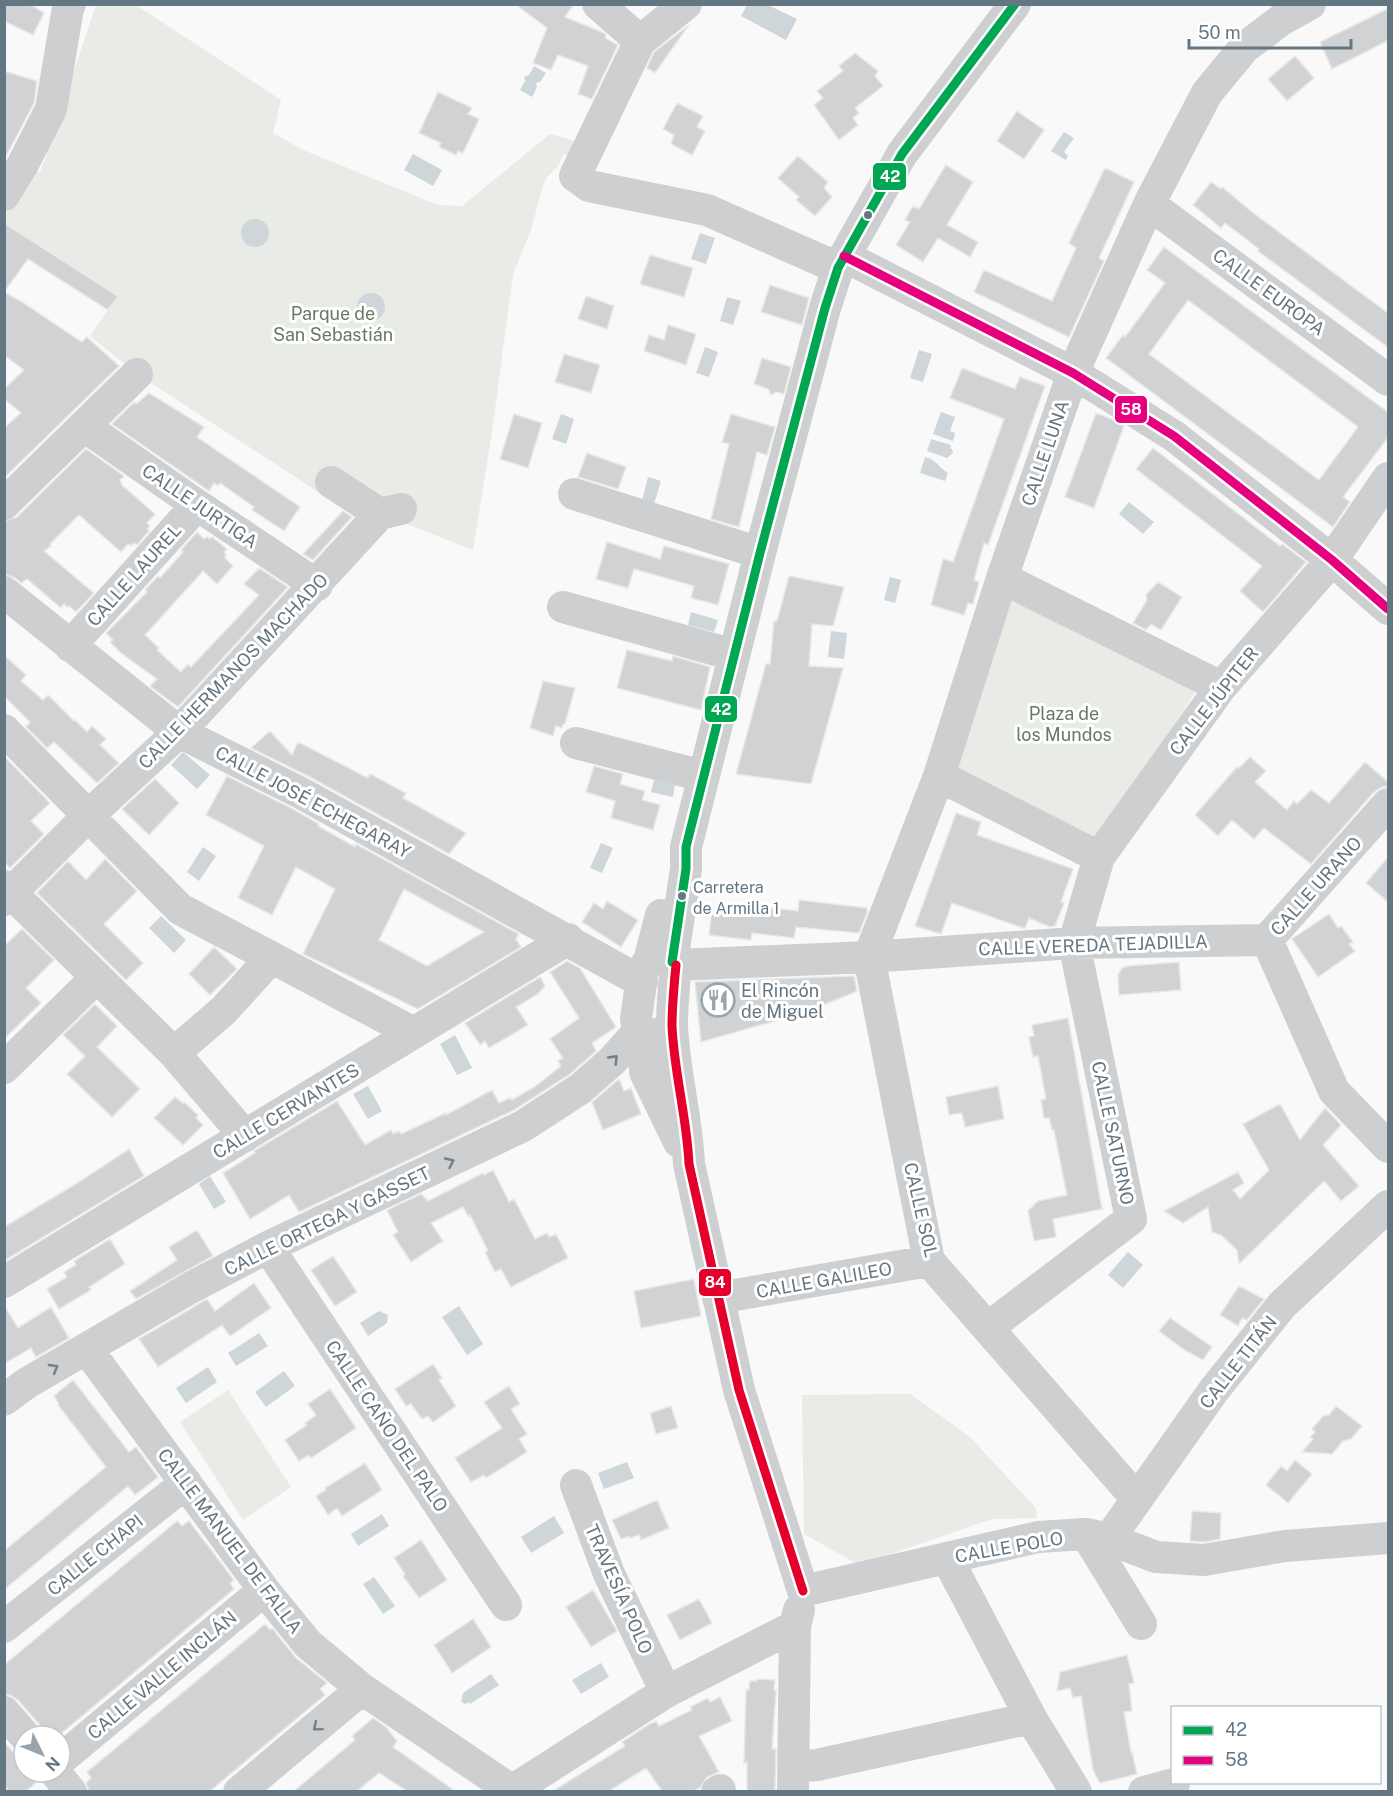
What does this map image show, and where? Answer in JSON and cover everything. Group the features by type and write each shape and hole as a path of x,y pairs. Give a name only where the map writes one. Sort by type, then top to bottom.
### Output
{"street":[{"path":"4,195 23,164 51,109 70,4"},
{"path":"598,4 640,41"},
{"path":"686,4 640,41 576,176 589,186 707,210 841,262 1073,373 1174,436 1332,560 1389,609"},
{"path":"689,1164 645,1072 641,1033 636,1019 660,967 686,869 686,847 703,776 825,308 841,262 902,154 1015,4"},
{"name":"CALLE LUNA","path":"869,957 939,776 1002,579 1073,373 1149,204 1207,93 1244,48 1281,20 1310,4"},
{"name":"CALLE EUROPA","path":"1149,204 1389,380"},
{"path":"4,504 137,374"},
{"name":"CALLE JURTIGA","path":"84,426 317,585"},
{"name":"CALLE JÚPITER","path":"1074,943 1099,857 1221,687 1332,560 1389,478"},
{"name":"CALLE HERMANOS MACHADO","path":"7,892 179,732 317,585 391,512 331,482"},
{"path":"574,494 760,553"},
{"name":"CALLE LAUREL","path":"70,646 197,505"},
{"path":"1002,579 1221,687"},
{"name":"CALLE JOSÉ ECHEGARAY","path":"4,592 179,732 301,793 568,939 660,967"},
{"path":"563,607 734,656"},
{"path":"4,730 180,909 414,1033"},
{"path":"576,743 703,776"},
{"path":"939,776 1099,857"},
{"name":"CALLE URANO","path":"1267,940 1389,804"},
{"path":"7,892 174,1053 245,1136"},
{"name":"CALLE CERVANTES","path":"4,1282 568,939"},
{"path":"1267,940 1334,1091 1389,1147"},
{"name":"CALLE VEREDA TEJADILLA","path":"660,967 869,957 1074,943 1267,940"},
{"name":"CALLE SATURNO","path":"989,1327 1131,1219 1074,943"},
{"name":"CALLE SOL","path":"869,957 929,1261 1137,1499"},
{"path":"174,1053 224,1010 271,958"},
{"path":"660,967 672,1025 675,1059 688,1137 689,1164 739,1390 803,1591 795,1626 794,1779"},
{"path":"4,1068 97,977"},
{"path":"641,1033 660,1034 672,1025"},
{"name":"CALLE ORTEGA Y GASSET","path":"4,1400 27,1383 192,1287 267,1247 523,1126 580,1089 641,1033"},
{"name":"CALLE TITÁN","path":"1098,1536 1137,1499 1215,1390 1282,1305 1389,1206"},
{"name":"CALLE CAÑO DEL PALO","path":"267,1247 506,1605"},
{"name":"CALLE GALILEO","path":"718,1298 929,1261"},
{"name":"CALLE MANUEL DE FALLA","path":"87,1349 264,1590 308,1644 362,1689 512,1791"},
{"name":"CALLE CHAPI","path":"4,1627 186,1483"},
{"name":"TRAVESÍA POLO","path":"576,1485 609,1574 666,1692"},
{"path":"1098,1536 1141,1624"},
{"name":"CALLE POLO","path":"803,1591 1038,1537 1098,1536 1156,1557 1204,1560 1285,1546 1389,1538"},
{"path":"946,1558 1031,1718 1076,1791"},
{"name":"CALLE VALLE INCLÁN","path":"72,1750 264,1590"},
{"path":"512,1791 666,1692 795,1626"},
{"path":"239,1791 362,1689"},
{"path":"4,1712 14,1724"},
{"path":"794,1779 817,1765 1031,1718"},
{"path":"1144,1791 1174,1784"}],"green space":[{"name":"Parque de San Sebastián","path":"96,5 136,5 281,100 273,133 301,149 438,205 462,206 550,134 583,143 572,155 563,155 558,166 547,177 531,230 513,274 492,432 473,550 409,525 401,509 323,495 137,374 90,336 118,295 5,223 4,215 34,171 40,173"},
{"name":"Plaza de los Mundos","path":"1012,600 1197,690 1098,839 953,767"},
{"path":"228,1390 291,1487 243,1520 180,1422"},
{"path":"910,1394 970,1437 1036,1508 1037,1518 992,1519 859,1565 804,1534 802,1395"}],"shaded area":[{"path":"747,5 768,5 797,19 786,40 741,16"},
{"path":"534,66 546,73 540,82 536,83 537,87 532,97 520,90 525,81 524,77 529,75"},
{"path":"1064,132 1074,138 1064,152 1068,156 1066,160 1051,151"},
{"path":"413,154 442,170 433,186 404,170"},
{"path":"255,219 265,223 269,233 265,243 255,247 245,243 241,233 245,223"},
{"path":"700,233 715,238 706,264 691,259"},
{"path":"371,293 381,297 385,307 381,317 371,321 361,317 357,307 361,297"},
{"path":"727,297 741,301 733,325 720,321"},
{"path":"705,347 718,352 709,377 696,373"},
{"path":"919,350 932,354 923,382 910,378"},
{"path":"941,412 955,417 950,431 955,433 953,441 933,434"},
{"path":"561,414 574,419 566,444 552,439"},
{"path":"931,439 951,445 953,453 947,458 927,451"},
{"path":"925,457 933,460 948,473 945,481 920,473"},
{"path":"648,477 661,481 654,504 642,501"},
{"path":"1129,502 1154,522 1143,534 1119,514"},
{"path":"890,577 901,580 895,603 884,600"},
{"path":"691,612 718,620 714,632 688,625"},
{"path":"831,631 847,633 844,659 828,657"},
{"path":"183,752 210,775 197,789 171,765"},
{"path":"654,780 675,785 673,797 651,792"},
{"path":"601,843 613,848 602,873 590,868"},
{"path":"203,847 216,856 199,881 187,872"},
{"path":"161,916 186,940 174,953 149,928"},
{"path":"455,1035 472,1068 457,1075 440,1044"},
{"path":"368,1086 382,1111 368,1119 353,1094"},
{"path":"210,1176 226,1202 214,1209 199,1184"},
{"path":"1128,1252 1143,1265 1123,1288 1108,1275"},
{"path":"459,1306 483,1344 467,1355 442,1317"},
{"path":"379,1311 388,1315 387,1323 368,1336 360,1323"},
{"path":"259,1333 268,1346 236,1366 228,1353"},
{"path":"208,1367 217,1382 186,1403 176,1388"},
{"path":"284,1371 295,1386 266,1407 255,1392"},
{"path":"627,1462 634,1478 604,1489 598,1473"},
{"path":"382,1514 389,1526 358,1546 351,1534"},
{"path":"554,1516 564,1533 531,1553 521,1537"},
{"path":"374,1577 395,1606 383,1614 363,1584"},
{"path":"601,1663 609,1677 581,1694 572,1680"},
{"path":"491,1674 499,1685 470,1704 461,1702 463,1693"}],"building":[{"path":"4,4 30,4 44,13 33,35 4,21"},
{"path":"515,4 574,4 565,17 604,33 605,38 618,45 592,99 578,94 588,66 558,55 551,70 533,63 547,28"},
{"path":"1389,8 1389,40 1332,69 1320,42"},
{"path":"689,25 655,73 647,68 654,52"},
{"path":"855,53 878,71 875,76 883,86 855,108 859,113 853,118 858,125 839,140 814,105 823,98 817,91 843,71 839,66"},
{"path":"1295,56 1314,78 1287,101 1268,79"},
{"path":"4,71 37,81 34,103 4,160"},
{"path":"438,92 472,108 468,114 479,119 463,153 458,151 456,155 439,147 441,143 419,133"},
{"path":"677,103 703,116 697,127 705,131 692,155 671,144 674,135 663,129"},
{"path":"1017,111 1044,130 1024,159 997,141"},
{"path":"798,156 828,182 824,188 832,197 815,216 796,200 799,197 778,178"},
{"path":"946,165 973,182 947,225 978,242 970,257 938,238 923,262 896,245 910,222 905,220 913,206 919,209"},
{"path":"1105,168 1134,182 1099,258 1104,261 1069,337 974,292 984,270 1052,301 1076,248 1069,243"},
{"path":"1211,182 1221,189 1222,187 1389,314 1389,348 1258,251 1259,249 1225,223 1221,228 1193,205"},
{"path":"4,223 118,296 108,310 28,259 4,292"},
{"path":"1164,247 1389,413 1389,436 1343,497 1350,502 1333,527 1106,358 1123,335 1125,337 1165,283 1147,270","holes":["1188,300 1358,427 1319,480 1149,354"]},
{"path":"650,255 693,268 684,297 640,284"},
{"path":"770,285 809,298 802,325 761,312"},
{"path":"4,292 82,342 87,337 119,366 4,478 4,428 21,413 4,399 4,389 24,370 4,355"},
{"path":"586,296 614,306 607,329 578,319"},
{"path":"668,325 696,334 686,365 644,351 649,335 664,340"},
{"path":"564,354 600,365 591,393 555,382"},
{"path":"762,358 791,367 784,394 776,392 771,395 768,389 754,384"},
{"path":"962,368 1015,389 1020,377 1045,386 988,545 984,543 974,580 979,582 973,604 968,603 964,615 931,605 943,559 953,562 1004,419 950,398"},
{"path":"149,393 204,427 197,437 300,507 284,531 252,510 254,507 220,483 218,486 214,483 209,491 112,424 134,402 136,404"},
{"path":"1096,413 1124,426 1094,508 1065,497"},
{"path":"514,414 542,423 528,468 500,459"},
{"path":"731,414 775,427 767,455 757,452 739,527 711,519 729,444 722,442"},
{"path":"1153,448 1280,546 1282,544 1306,562 1263,612 1240,591 1262,566 1136,469"},
{"path":"86,449 124,476 120,480 122,485 155,514 147,523 150,526 147,529 149,531 137,545 128,544 121,552 79,515 44,551 94,593 76,612 64,604 61,608 27,579 21,583 4,574 4,521 17,517"},
{"path":"587,453 626,467 618,489 578,477"},
{"path":"343,511 352,517 313,560 303,554"},
{"path":"197,532 204,539 212,537 227,549 224,552 225,558 233,566 217,584 203,571 145,635 159,648 157,650 181,672 188,664 191,667 259,595 244,584 259,568 288,587 178,707 150,686 157,679 121,653 110,642 113,640 106,633 147,592 145,590 158,576 160,578"},
{"path":"607,542 660,559 664,546 729,564 718,605 691,598 694,586 634,569 628,588 596,579"},
{"path":"789,576 844,587 833,626 812,624 809,666 843,668 811,784 736,774 766,664 770,664 774,621 777,621"},
{"path":"1158,582 1182,597 1161,630 1151,624 1146,630 1133,623 1147,600 1146,595"},
{"path":"627,650 672,661 673,656 710,667 701,710 617,688"},
{"path":"4,655 26,675 21,681 43,700 48,695 87,732 92,726 106,739 100,745 119,763 97,783 54,742 47,748 26,727 30,722 6,698 4,699"},
{"path":"543,681 575,688 565,724 562,728 556,726 553,736 530,728"},
{"path":"270,731 292,755 298,742 368,778 370,774 406,793 403,798 466,833 449,854 310,777 251,748"},
{"path":"4,756 50,803 31,821 44,834 10,868 4,862"},
{"path":"1250,757 1266,771 1255,782 1287,810 1294,801 1297,804 1311,790 1329,803 1365,762 1389,783 1389,786 1382,787 1373,793 1311,864 1264,828 1254,839 1232,820 1218,836 1195,815 1237,767 1239,768"},
{"path":"594,766 623,774 620,784 645,791 642,800 660,805 653,830 611,818 615,801 586,792"},
{"path":"227,776 293,809 355,847 356,844 519,934 516,939 521,947 418,1009 303,954 335,889 296,867 272,915 238,898 264,846 206,815","holes":["404,889 484,932 427,966 379,940"]},
{"path":"155,779 179,803 149,835 122,809"},
{"path":"956,813 981,822 977,835 1073,869 1055,926 1050,927 1029,918 1023,928 952,903 941,934 915,926"},
{"path":"1389,856 1389,903 1366,883"},
{"path":"105,859 137,891 104,924 143,963 126,980 37,893 68,861 86,880"},
{"path":"799,900 867,908 867,913 859,933 796,927 794,938 752,933 751,940 709,935 712,909 754,914 755,906 798,911"},
{"path":"607,901 638,920 621,947 582,922 594,903 603,909"},
{"path":"1329,914 1338,928 1341,926 1353,942 1349,944 1355,951 1318,977 1292,939"},
{"path":"22,929 54,960 26,988 41,1003 4,1039 4,946"},
{"path":"214,947 237,969 210,995 189,974"},
{"path":"567,961 580,968 616,1027 592,1043 596,1051 569,1075 514,1110 299,1212 289,1195 250,1219 223,1173 255,1153 254,1151 337,1101 365,1145 391,1130 393,1134 399,1131 401,1134 446,1113 446,1115 492,1090 499,1103 510,1098 512,1100 536,1086 561,1066 558,1061 563,1058 550,1039 579,1018 550,972"},
{"path":"1179,962 1181,990 1119,995 1118,975 1122,968"},
{"path":"854,976 857,991 853,993 803,1013 701,1042 695,982"},
{"path":"540,977 545,986 538,994 516,1007 528,1025 489,1048 485,1041 480,1045 465,1023"},
{"path":"95,1004 117,1026 97,1047 140,1089 112,1117 67,1074 85,1056 63,1035"},
{"path":"1068,1018 1102,1209 1053,1219 1056,1237 1034,1241 1028,1211 1038,1201 1067,1195 1054,1130 1052,1130 1049,1118 1044,1118 1041,1100 1046,1099 1038,1056 1033,1057 1029,1037 1034,1036 1032,1025"},
{"path":"619,1079 624,1091 631,1088 641,1114 603,1130 592,1102"},
{"path":"998,1086 1004,1119 965,1127 962,1113 949,1115 946,1097"},
{"path":"175,1097 198,1115 196,1118 203,1125 183,1145 154,1118"},
{"path":"1280,1104 1300,1140 1325,1108 1341,1125 1323,1145 1359,1186 1341,1201 1324,1181 1239,1264 1237,1250 1221,1235 1212,1232 1208,1207 1183,1223 1164,1211 1238,1172 1244,1183 1233,1190 1240,1199 1269,1170 1243,1124"},
{"path":"129,1149 144,1176 4,1261 4,1227"},
{"path":"493,1170 509,1202 514,1199 535,1239 547,1233 549,1237 556,1234 568,1258 511,1287 501,1269 495,1272 485,1252 488,1251 470,1215 468,1216 463,1207 431,1223 443,1241 411,1262 393,1235 398,1232 387,1210 421,1194 428,1201"},
{"path":"197,1230 213,1256 136,1299 130,1291 177,1260 169,1247"},
{"path":"110,1239 125,1264 89,1287 91,1290 59,1309 47,1289 67,1277 64,1272 76,1265 74,1261"},
{"path":"333,1256 357,1292 335,1306 311,1270"},
{"path":"694,1279 701,1316 641,1328 634,1291"},
{"path":"254,1283 271,1308 230,1336 222,1325 158,1367 139,1339 207,1299 215,1311"},
{"path":"1239,1286 1264,1299 1247,1320 1242,1318 1238,1326 1220,1315"},
{"path":"4,1305 18,1328 51,1307 69,1338 36,1357 31,1348 4,1364"},
{"path":"1170,1318 1212,1347 1203,1360 1186,1351 1159,1331"},
{"path":"433,1364 442,1378 439,1380 456,1406 433,1422 428,1416 422,1419 411,1404 406,1406 395,1389"},
{"path":"73,1380 129,1452 136,1447 158,1477 135,1495 128,1486 4,1590 4,1551 106,1467 58,1405 54,1396"},
{"path":"509,1386 520,1404 511,1409 527,1434 519,1439 527,1452 486,1478 484,1475 471,1482 455,1458 502,1428 484,1402"},
{"path":"330,1389 356,1428 311,1458 309,1455 299,1461 285,1440 307,1425 305,1423 316,1415 308,1404"},
{"path":"671,1406 678,1428 656,1434 650,1413"},
{"path":"1336,1406 1362,1426 1351,1439 1343,1441 1332,1454 1302,1452 1313,1439 1310,1437 1315,1432 1312,1429"},
{"path":"1295,1460 1312,1474 1288,1503 1266,1485 1281,1466 1287,1471"},
{"path":"365,1463 382,1490 342,1516 337,1508 328,1515 316,1496"},
{"path":"657,1500 669,1528 641,1540 639,1535 621,1539 612,1520"},
{"path":"1192,1511 1221,1513 1220,1539 1205,1542 1190,1541"},
{"path":"177,1521 182,1526 189,1521 234,1580 230,1583 234,1589 72,1724 39,1724 18,1700 10,1695 4,1695 4,1665"},
{"path":"421,1540 447,1580 419,1598 403,1576 405,1574 394,1558"},
{"path":"593,1590 617,1631 591,1647 566,1607"},
{"path":"699,1599 712,1623 680,1640 667,1615"},
{"path":"473,1619 491,1647 452,1673 434,1645"},
{"path":"265,1624 270,1630 272,1628 296,1658 327,1683 320,1689 325,1695 210,1791 89,1791 86,1783 91,1778 87,1772"},
{"path":"1127,1655 1134,1683 1129,1684 1132,1711 1124,1712 1137,1774 1100,1783 1093,1770 1081,1696 1073,1698 1070,1688 1057,1691 1060,1672"},
{"path":"757,1679 775,1680 772,1749 776,1749 775,1790 772,1791 747,1791 747,1762 744,1764 746,1690 749,1690 750,1681 757,1681"},
{"path":"720,1697 732,1721 699,1736 719,1772 707,1777 700,1788 693,1791 662,1791 646,1768 609,1791 553,1791 625,1746 622,1742 648,1725 656,1721 659,1726 692,1710 690,1707 708,1698 710,1702"},
{"path":"373,1718 386,1727 397,1741 393,1747 455,1791 407,1791 379,1773 357,1791 294,1791 355,1740 352,1736"},
{"path":"4,1742 12,1751 12,1784 34,1784 26,1791 9,1791 4,1786"}],"transit line":[{"name":"42","path":"672,962 686,869 686,847 760,553 825,308 838,268 902,154 1015,4"},
{"name":"58","path":"844,256 1073,373 1174,436 1332,560 1388,609"},
{"name":"84","path":"676,965 672,1026 689,1164 739,1390 803,1591"}],"place":[{"name":"Carretera de Armilla 1","path":"682,896"},
{"name":"El Rincón de Miguel","path":"718,1000"}]}
